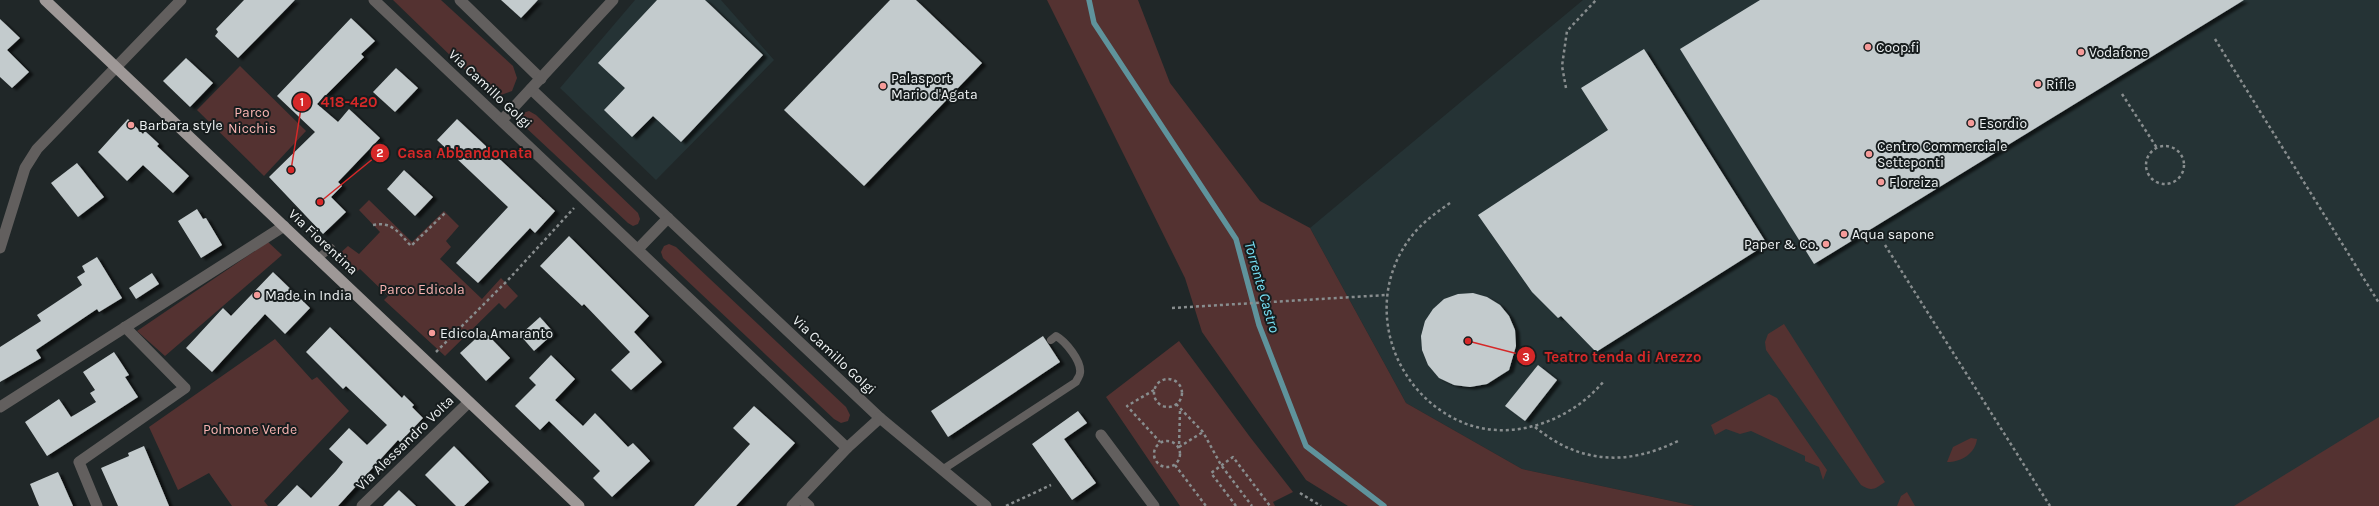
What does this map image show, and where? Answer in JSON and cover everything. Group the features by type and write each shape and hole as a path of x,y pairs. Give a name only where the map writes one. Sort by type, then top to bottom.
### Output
{"main road":[{"name":"Via Fiorentina","path":"45,0 579,506"}],"street":[{"path":"0,248 25,168 38,149 118,68 181,0"},
{"name":"Via Camillo Golgi","path":"374,0 847,448"},
{"path":"460,0 541,79"},
{"path":"502,120 613,0"},
{"name":"Via Camillo Golgi","path":"531,89 880,418 986,506"},
{"path":"638,249 668,218"},
{"path":"0,407 284,226"},
{"path":"97,506 79,462 185,388 125,327"},
{"name":"Via Alessandro Volta","path":"362,506 469,402"},
{"path":"792,506 847,448 880,418"},
{"path":"1101,434 1154,506"},
{"path":"800,498 809,506"}],"lane":[{"path":"318,258 331,248"},
{"path":"942,470 1076,382 1080,373 1079,363 1063,340 1056,336 1051,340"}],"path":[{"path":"1566,88 1562,66 1567,31 1596,0"},
{"path":"2214,39 2379,302"},
{"path":"2122,94 2157,148"},
{"path":"2169,147 2182,159 2183,171 2180,177 2170,184 2157,183 2152,180 2146,168 2148,156 2157,148 2169,147"},
{"path":"1450,203 1426,221 1407,241 1394,267 1386,295 1386,323 1393,351 1408,379 1430,402 1455,419 1488,429 1535,427 1579,406 1604,381"},
{"path":"436,352 508,280 575,206"},
{"path":"373,225 382,223 392,225 411,246 446,213"},
{"path":"1885,245 2050,506"},
{"path":"1172,308 1386,295"},
{"path":"1154,390 1156,401 1166,407 1176,404 1182,395 1180,386 1171,379 1159,381 1154,390 1127,406 1160,442"},
{"path":"1176,404 1180,411 1203,432 1221,465 1252,506"},
{"path":"1179,447 1171,440 1160,442 1154,450 1155,460 1165,467 1175,465 1181,456 1179,447 1180,411"},
{"path":"1535,427 1551,440 1575,452 1603,459 1630,457 1658,451 1678,441"},
{"path":"1179,447 1203,432"},
{"path":"1236,506 1211,473 1233,457 1270,506"},
{"path":"1175,465 1206,506"},
{"path":"1006,506 1051,484"},
{"path":"1300,493 1320,506"}],"shaded area":[{"path":"635,0 721,0 774,60 656,180 560,88"},
{"path":"1583,0 2379,0 2379,506 1695,506 1522,469 1406,403 1310,228"}],"green space":[{"path":"393,0 441,0 513,66 517,78 512,91 501,95 487,91"},
{"path":"1047,0 1138,0 1170,83 1260,201 1310,228 1406,403 1522,469 1695,506 1348,506 1306,480 1202,332 1185,278"},
{"name":"Parco Nicchis","path":"240,66 306,131 264,176 197,110"},
{"path":"529,111 536,115 638,213 640,219 638,224 633,226 628,223 522,124 521,118 523,113"},
{"name":"Parco Edicola","path":"369,200 412,242 444,211 459,226 446,241 451,247 440,259 482,299 501,278 518,296 505,309 499,303 445,356 384,300 388,296 360,269 356,272 338,255 348,246 359,254 380,232 359,210"},
{"path":"268,242 282,255 165,356 137,331"},
{"path":"669,244 676,247 846,407 850,415 848,421 841,423 834,419 663,258 661,252 664,246"},
{"path":"1784,324 1885,482 1879,486 1871,489 1861,485 1766,350 1765,342 1768,334"},
{"name":"Polmone Verde","path":"275,339 312,380 317,377 349,411 264,501 268,506 232,506 209,473 178,490 149,427"},
{"path":"1179,341 1293,492 1273,502 1275,506 1180,506 1106,397"},
{"path":"1769,394 1777,398 1827,470 1823,480 1819,467 1805,461 1805,456 1751,431 1740,434 1726,429 1715,435 1711,425"},
{"path":"2379,417 2379,506 2234,506"},
{"path":"1971,438 1977,439 1976,444 1970,453 1957,461 1947,462 1953,447"},
{"path":"1907,492 1915,506 1897,506 1901,496"}],"building":[{"path":"244,0 295,0 238,58 215,36 218,32 216,29"},
{"path":"501,0 538,0 521,18"},
{"path":"657,0 705,0 763,55 681,142 653,116 632,137 604,110 625,88 598,63"},
{"name":"Palasport Mario d'Agata","path":"890,0 916,0 982,63 864,186 784,110"},
{"name":"Centro Commerciale Setteponti","path":"1760,0 2244,0 1814,264 1680,49"},
{"path":"351,18 375,41 361,54 364,57 317,104 338,122 349,109 380,138 338,182 342,186 331,197 346,212 323,234 269,177 315,132 277,96"},
{"path":"0,19 20,38 7,50 29,72 12,88 0,77"},
{"path":"1644,49 1767,244 1596,352 1561,316 1558,318 1532,292 1478,215 1608,130 1581,88"},
{"path":"186,58 213,83 190,107 163,81"},
{"path":"396,68 418,88 395,112 373,92"},
{"path":"128,119 143,134 145,131 159,144 157,146 189,176 173,193 143,165 127,181 98,152"},
{"path":"457,119 555,211 535,233 530,228 478,283 456,263 508,207 437,140"},
{"path":"77,163 104,197 78,217 51,183"},
{"path":"404,170 433,197 415,216 387,189"},
{"path":"197,209 203,219 206,218 222,245 201,258 178,221"},
{"path":"569,236 649,316 634,332 662,362 631,390 611,370 630,352 584,304 582,306 540,266"},
{"path":"97,257 122,298 99,312 97,309 36,350 41,358 0,382 0,347 41,321 37,315 82,285 77,277 85,272 82,266"},
{"path":"273,272 310,308 285,334 265,314 212,372 186,348 223,308 231,316"},
{"path":"152,273 159,284 136,299 129,288"},
{"path":"1473,293 1487,297 1500,305 1509,316 1515,330 1516,346 1509,370 1487,384 1470,387 1454,385 1439,378 1428,365 1422,350 1421,336 1425,321 1433,309 1444,299 1458,294"},
{"path":"540,317 554,333 534,351 520,335"},
{"path":"330,327 402,398 404,395 414,405 412,407 423,418 400,442 398,440 338,506 277,506 297,485 311,498 336,471 343,462 329,449 349,428 367,445 387,425 346,386 343,389 306,352"},
{"path":"484,331 510,358 486,381 460,353"},
{"path":"1043,336 1060,362 948,437 931,411"},
{"path":"114,352 129,375 125,377 138,397 47,456 25,422 59,399 71,417 96,402 90,393 95,390 83,372"},
{"path":"551,355 575,379 555,400 583,426 595,413 628,447 633,443 650,461 612,497 593,478 600,471 549,421 540,430 515,406 536,385 529,378"},
{"path":"1538,365 1557,380 1525,421 1505,406"},
{"path":"754,406 795,443 736,506 694,506 750,444 733,428"},
{"path":"1078,411 1087,423 1064,439 1096,483 1072,500 1032,444"},
{"path":"144,446 169,506 118,506 101,468 129,456 128,453"},
{"path":"454,446 489,482 464,506 456,506 425,475"},
{"path":"58,472 73,506 39,506 30,484"},
{"path":"399,490 416,506 383,506"}],"waterway":[{"name":"Torrente Castro","path":"1089,0 1094,23 1236,239 1259,325 1306,446 1384,506"}],"place":[{"name":"Coop.fi","path":"1868,47"},
{"name":"Vodafone","path":"2081,52"},
{"name":"Rifle","path":"2038,84"},
{"name":"Palasport Mario d'Agata","path":"883,86"},
{"name":"Esordio","path":"1971,123"},
{"name":"Barbara style","path":"131,125"},
{"name":"Centro Commerciale Setteponti","path":"1869,154"},
{"name":"418-420","path":"291,170"},
{"name":"Floreiza","path":"1881,182"},
{"name":"Casa Abbandonata","path":"320,202"},
{"name":"Aqua sapone","path":"1844,234"},
{"name":"Paper & Co.","path":"1826,244"},
{"name":"Made in India","path":"257,295"},
{"name":"Edicola Amaranto","path":"432,333"},
{"name":"Teatro tenda di Arezzo","path":"1468,341"}]}
